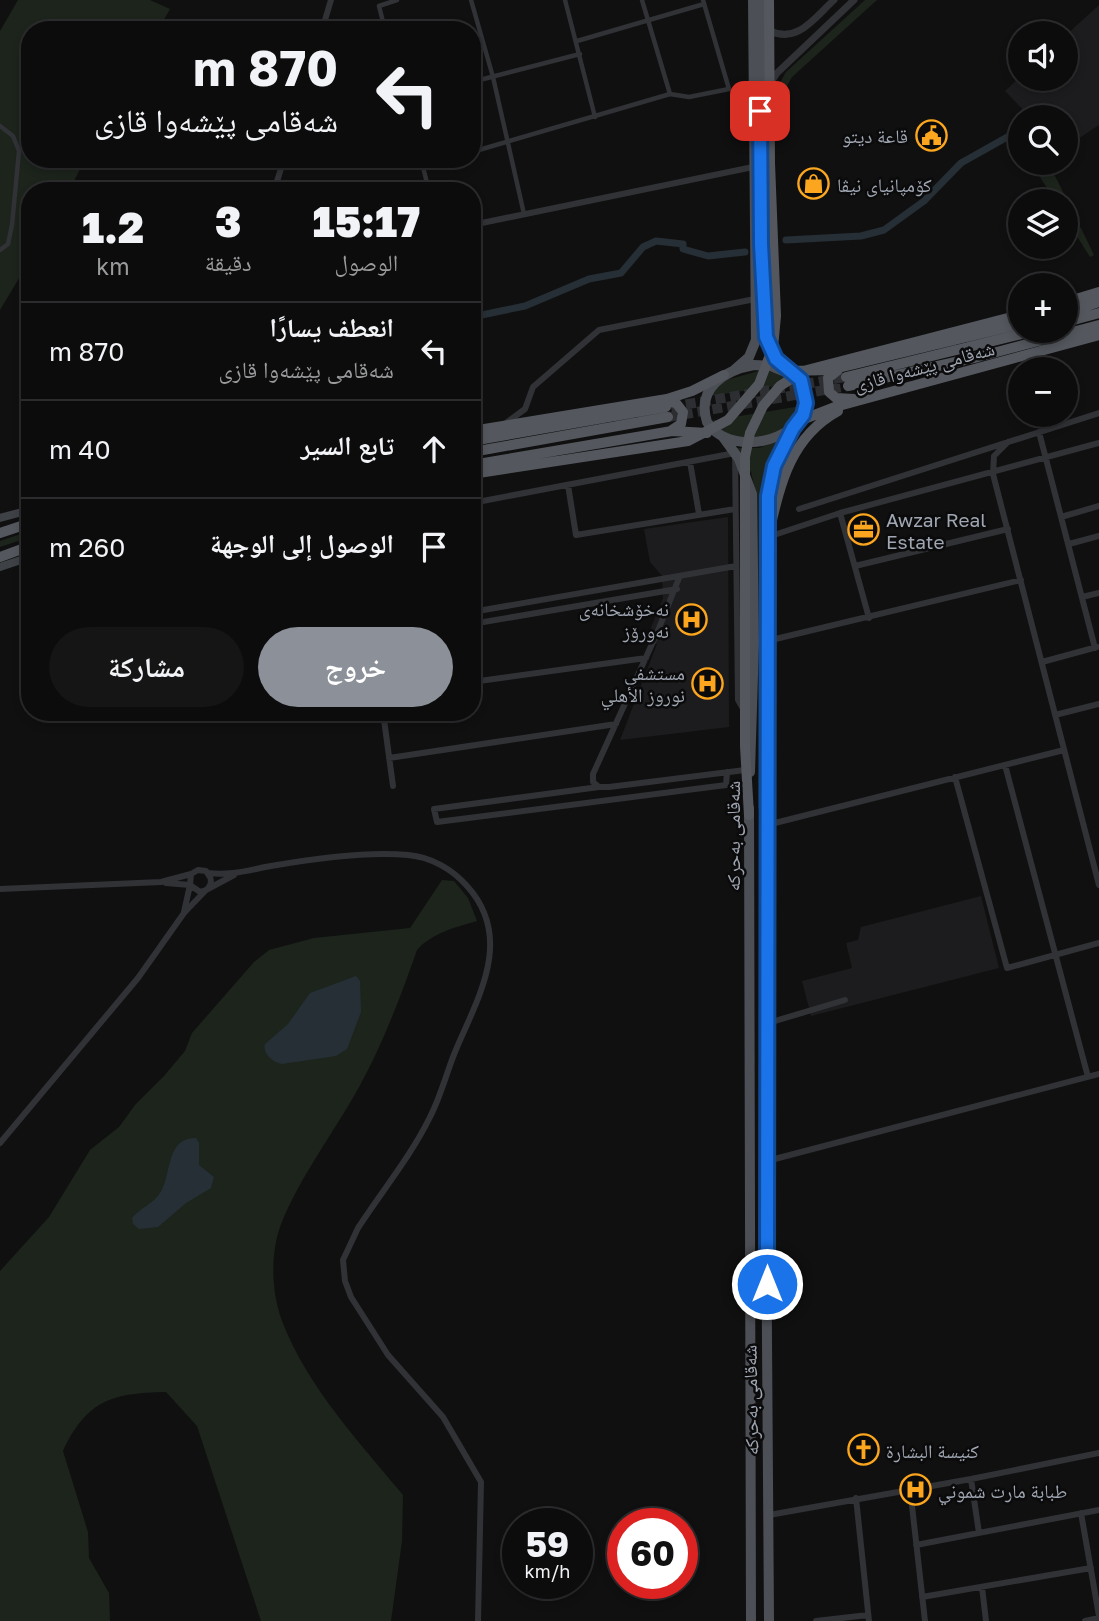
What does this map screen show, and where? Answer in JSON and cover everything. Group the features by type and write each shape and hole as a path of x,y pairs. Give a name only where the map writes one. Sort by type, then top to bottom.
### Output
{"highway":[{"path":"481,473 695,439 723,424 748,401 768,365 775,341 769,0"},
{"path":"1078,298 1099,292"},
{"path":"1078,309 1099,302"},
{"path":"1078,319 1099,313"},
{"path":"749,815 745,712 745,457 750,433 763,406 785,381 823,364 1008,319"},
{"name":"شەقامی پێشەوا قازی","path":"788,370 846,376 978,357 1099,325"},
{"name":"شەقامی پێشەوا قازی","path":"846,376 1008,328"},
{"name":"شەقامی پێشەوا قازی","path":"796,424 874,396 1099,335"},
{"name":"شەقامی پێشەوا قازی","path":"846,376 1008,337"},
{"name":"شەقامی پێشەوا قازی","path":"481,430 655,401 692,391 729,373"},
{"path":"846,376 828,378 827,387 832,395 841,399 874,396"},
{"path":"768,537 783,477 802,440 817,425 839,411 891,392"},
{"path":"655,401 674,401 682,410 681,424 665,432"},
{"path":"481,440 667,412 481,450"},
{"name":"شەقامی پێشەوا قازی","path":"481,463 665,432 721,436"},
{"path":"0,533 21,526"},
{"path":"0,557 21,549"}],"main road":[{"path":"721,436 707,422 704,402 712,384 743,366 754,348 753,0"},
{"path":"762,0 761,244 765,328 776,359 798,377 805,391 805,409 796,424"},
{"name":"شەقامی پێشەوا قازی","path":"729,373 761,365 788,370"},
{"name":"شەقامی پێشەوا قازی","path":"721,436 748,442 764,440 796,424"},
{"name":"شەقامی بەحرکە","path":"769,1621 765,1024 768,537 770,481 796,424"},
{"name":"شەقامی بەحرکە","path":"721,436 735,453 748,479 753,507 754,655 749,815 751,1621"},
{"path":"0,518 21,512"},
{"path":"0,567 21,560"}],"street":[{"path":"325,21 331,0"},
{"path":"383,21 379,6 397,0"},
{"path":"471,0 477,21"},
{"path":"565,0 594,117"},
{"path":"642,0 670,94"},
{"path":"770,31 784,35 799,33 834,0"},
{"path":"769,85 807,43 854,0"},
{"path":"481,150 670,94 689,97 729,89 704,2 577,41"},
{"path":"481,33 494,77 524,214"},
{"path":"799,33 800,40 807,43"},
{"path":"481,80 580,54"},
{"path":"0,126 13,136 19,151 12,225 8,244 0,250"},
{"path":"481,223 752,167"},
{"path":"502,426 525,409 533,387 599,330 755,299"},
{"path":"799,509 1099,413"},
{"path":"1039,432 1097,647 1042,662"},
{"path":"1008,442 994,456 993,474 1097,868 1099,885"},
{"path":"768,537 841,513 993,474 1099,443"},
{"path":"481,501 735,453 737,700 745,712"},
{"path":"690,461 699,514"},
{"path":"568,485 576,536 735,509"},
{"path":"1061,517 1099,506"},
{"path":"841,513 869,618"},
{"path":"855,566 1008,529"},
{"path":"1069,544 1099,536"},
{"path":"481,611 736,566"},
{"path":"599,787 593,782 593,774 677,589 679,578"},
{"path":"767,641 1021,580"},
{"path":"481,622 677,589"},
{"path":"1082,597 1099,593"},
{"path":"481,681 646,659"},
{"path":"1055,715 1099,704"},
{"path":"384,721 393,786"},
{"path":"389,758 616,724"},
{"path":"767,825 1064,750"},
{"path":"1005,765 1088,1077"},
{"path":"727,772 726,785 437,822 433,815 434,809 599,787 727,772 746,770"},
{"path":"955,778 1007,968 1099,943"},
{"path":"160,883 201,870 208,873 239,873 303,862 409,855 451,871 469,887 483,909 492,949 482,993 432,1113 348,1245 343,1269 351,1297 374,1335 430,1399 481,1482 478,1621"},
{"path":"0,1143 138,978 184,913 206,890 211,881 208,873"},
{"path":"0,892 19,888 160,883 190,885 198,892 239,873"},
{"path":"184,913 191,874"},
{"path":"765,1024 845,1000"},
{"path":"767,1161 1099,1074"},
{"path":"769,1515 971,1479 1099,1452"},
{"path":"971,1479 979,1533"},
{"path":"910,1489 925,1621"},
{"path":"816,1621 868,1618 856,1498"},
{"path":"916,1545 1099,1510"},
{"path":"1081,1513 1099,1617 1085,1621"},
{"path":"922,1597 1091,1567"},
{"path":"982,1587 986,1621"}],"shaded area":[{"path":"18,0 150,0 170,9 163,21 21,21 21,168 80,168 74,182 21,182 21,275 0,310 0,31"},
{"path":"865,0 877,0 792,77 784,100 777,101 778,86 786,72"},
{"path":"1099,5 1099,125 1078,139 1078,105 1018,105 1005,91 1008,88 1008,91 1078,91 1078,24"},
{"path":"1054,175 1062,189 1048,189 1040,177"},
{"path":"1078,227 1081,228 1094,255 1090,257 1078,238"},
{"path":"762,370 775,372 796,383 710,396 723,381"},
{"path":"801,406 789,424 756,438 733,437 721,432 710,421"},
{"path":"783,439 765,479 762,501 763,808 758,808 757,498 751,472 734,448 759,448"},
{"name":"نەخۆشخانەی نەورۆز","path":"728,517 729,727 620,740 657,644 646,640 663,598 662,576 650,562 644,529"},
{"path":"21,534 21,540 0,547 0,541"},
{"path":"442,880 454,881 468,898 477,921 437,935 417,950 372,1061 288,1207 276,1242 274,1261 279,1311 305,1368 335,1413 403,1495 402,1541 391,1621 261,1621 197,1426 166,1392 130,1394 103,1403 82,1420 63,1451 88,1532 89,1558 109,1593 110,1621 0,1621 0,1271 49,1217 90,1150 119,1127 135,1105 164,1076 185,1051 192,1033 254,962 269,950 314,938 410,928"},
{"path":"981,896 999,968 811,1016 802,981 852,968 846,943 858,940 861,927"},
{"path":"356,976 360,981 361,1012 347,1049 336,1056 282,1064 269,1057 265,1044 288,1024 310,993"},
{"path":"196,1138 199,1143 199,1165 214,1177 211,1188 186,1203 158,1227 139,1229 133,1224 132,1218 160,1193 174,1150 186,1139"}],"waterway":[{"path":"786,240 861,236 884,230 924,201 961,163 1008,137"},
{"path":"481,315 525,306 589,279 621,273 643,247 656,241 683,244 683,249 708,256 745,252"}],"tunnel":[{"path":"671,407 846,377"},
{"path":"668,417 848,386"}],"place":[{"name":"قاعة ديتو","path":"931,135"},
{"name":"کۆمپانیای نیڤا","path":"814,184"},
{"name":"Awzar Real Estate","path":"863,530"},
{"name":"نەخۆشخانەی نەورۆز","path":"692,619"},
{"name":"مستشفى نوروز الأهلي","path":"708,683"},
{"name":"كنيسة البشارة","path":"863,1450"},
{"name":"طبابة مارت شموني","path":"915,1490"}],"route":[{"path":"760,111 761,244 766,337 776,359 801,380 806,403 803,415 793,428 774,466 768,496 765,1061 767,1284"}]}
